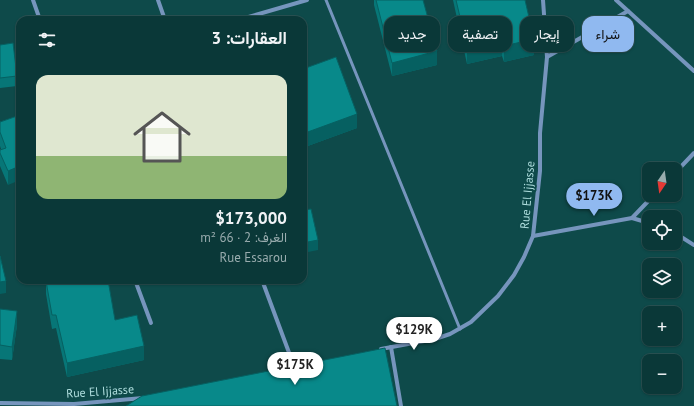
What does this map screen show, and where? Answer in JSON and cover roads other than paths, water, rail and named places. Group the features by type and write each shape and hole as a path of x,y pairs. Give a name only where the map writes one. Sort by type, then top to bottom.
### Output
{"street":[{"path":"33,0 39,16"},
{"path":"158,0 163,16"},
{"path":"252,16 307,0"},
{"name":"Rue El Ijjasse","path":"376,350 435,339 460,329 471,322 498,296 514,275 533,236 540,171 540,133 547,57 543,0"},
{"path":"616,0 694,71"},
{"path":"547,57 628,11"},
{"path":"682,166 694,154"},
{"path":"632,218 647,202"},
{"path":"533,236 632,218 642,221"},
{"path":"682,237 694,245"},
{"path":"137,284 151,323"},
{"path":"263,284 294,366"},
{"path":"391,347 402,406"},
{"path":"287,368 302,365"},
{"name":"Rue El Ijjasse","path":"0,403 75,405 145,398"}],"lane":[{"path":"326,0 460,329"}]}
